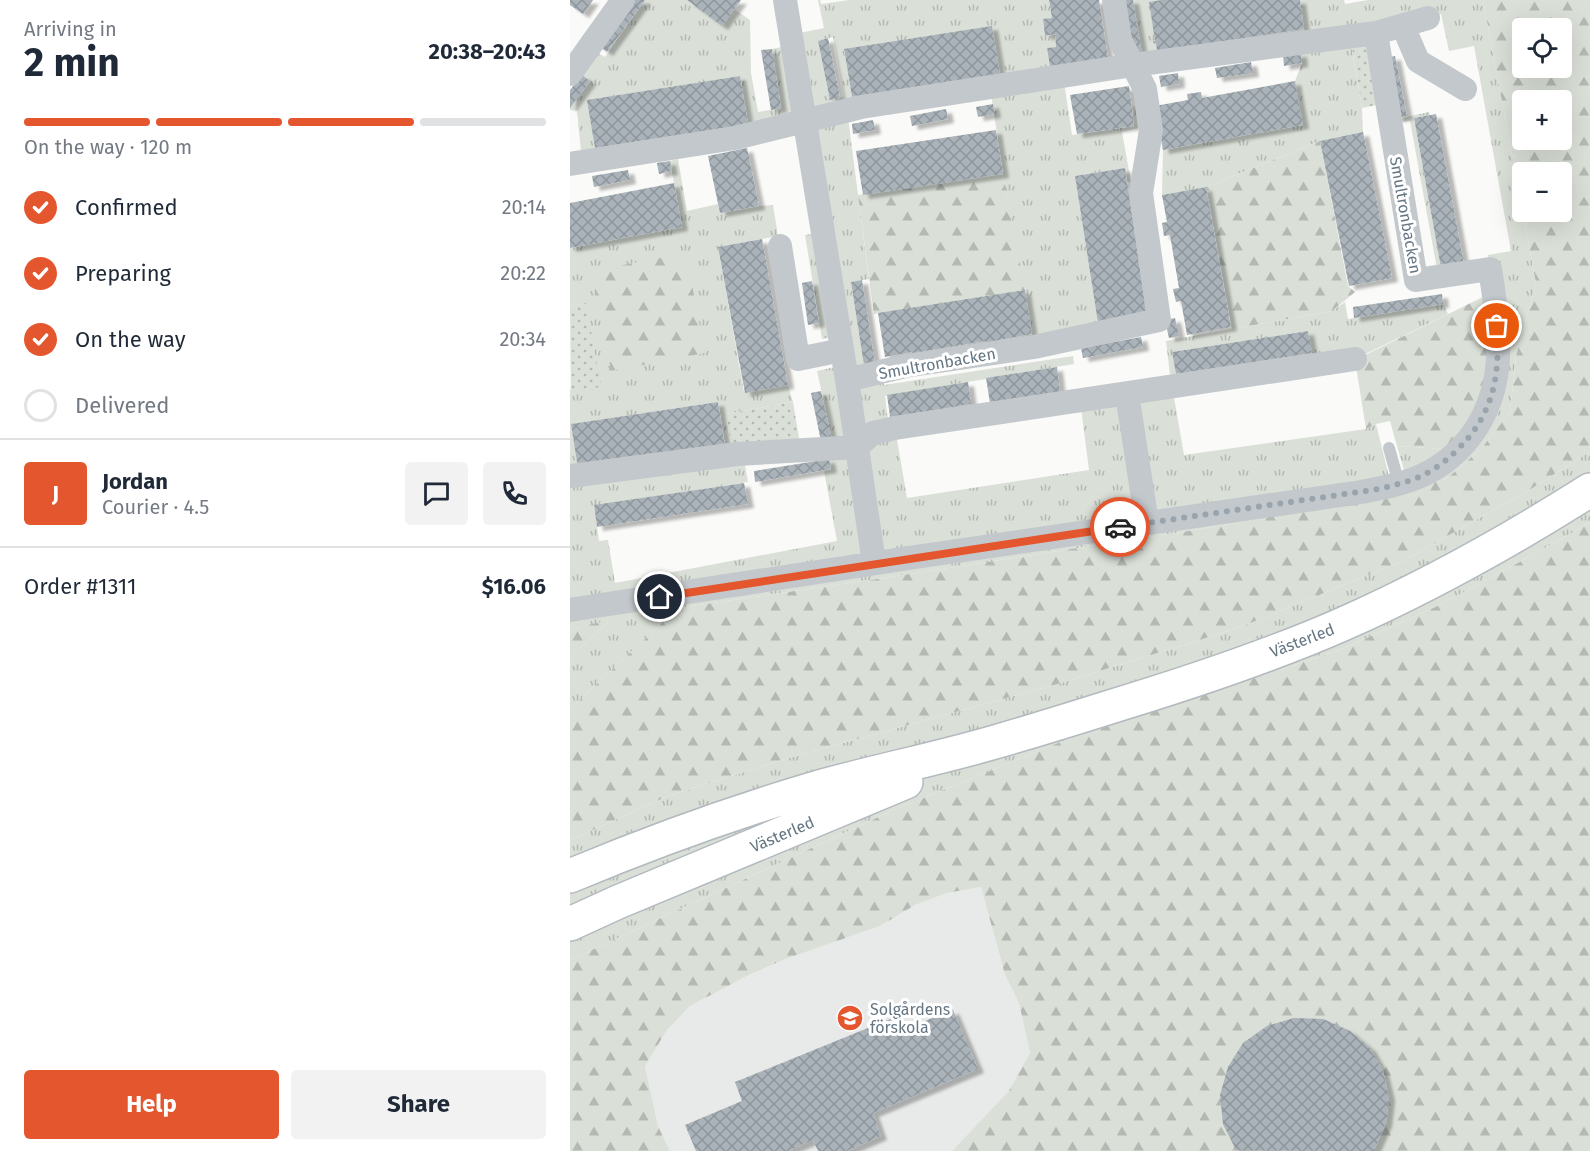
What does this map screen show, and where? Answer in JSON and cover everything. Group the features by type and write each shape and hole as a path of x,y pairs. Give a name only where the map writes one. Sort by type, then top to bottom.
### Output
{"street":[{"path":"570,74 623,0"},
{"path":"785,0 847,380 874,563"},
{"name":"Smultronbacken","path":"847,380 905,366 1034,346 1159,320 1141,193 1151,130 1145,89 1120,40 1114,0"},
{"path":"570,164 735,138 861,107 1133,65 1376,33 1428,18"},
{"path":"1403,26 1418,62 1465,89"},
{"name":"Smultronbacken","path":"570,610 1349,494 1399,484 1423,475 1451,457 1466,442 1487,411 1497,370 1498,339 1490,269 1416,280 1376,33"},
{"path":"780,246 798,359 842,350"},
{"path":"570,476 737,454 857,447 873,433 895,428 1355,360"},
{"path":"1127,394 1147,523"},
{"name":"Västerled","path":"570,876 640,847 778,800 842,781 993,743 1201,678 1342,625 1489,551 1590,490"},
{"name":"Västerled","path":"570,924 993,743"}],"lane":[{"path":"1389,448 1399,484"}],"shaded area":[{"name":"Solgårdens förskola","path":"981,887 1005,975 1019,1003 1030,1053 1010,1091 952,1151 670,1151 658,1126 645,1066 667,1030 690,1006 783,960 880,926 915,905 947,893"}],"green space":[{"path":"645,0 687,0 722,25 734,9 750,20 751,73 758,112 781,108 772,49 791,45 790,35 824,28 818,0 821,4 849,0 1049,0 1052,18 1043,20 1045,36 1055,34 1056,47 1047,48 1051,77 1063,75 1072,135 1134,126 1132,107 1135,106 1138,128 1122,132 1131,182 1127,182 1125,168 1075,176 1098,323 1034,347 990,87 1000,74 992,27 844,50 852,97 847,110 869,279 851,282 865,372 882,372 884,385 1073,356 1074,364 885,396 889,429 895,428 907,498 1089,470 1080,400 1172,386 1184,455 1366,429 1376,424 1391,485 1407,481 1397,446 1458,450 1490,269 1488,255 1511,251 1474,46 1449,51 1441,14 1403,26 1350,37 1362,108 1363,132 1320,141 1206,187 1162,195 1163,150 1302,125 1295,81 1302,63 1301,53 1306,41 1300,0 1344,0 1345,4 1368,0 1483,0 1513,162 1512,222 1525,222 1536,283 1516,356 1510,412 1481,449 1446,479 1361,501 1188,531 678,608 570,709 570,658 609,621 570,629 570,476 744,460 748,482 594,506 599,541 608,540 615,583 837,541 824,471 831,469 829,459 833,444 817,371 844,365 839,336 822,339 805,235 822,232 804,121 748,123 740,76 588,100 595,148 582,162 577,111 570,110 570,108 590,81 574,69 589,48 605,57","holes":["833,37 844,97 830,100 818,41"]},
{"path":"1133,0 1161,0 1149,2 1157,51 1142,54"},
{"path":"1483,0 1590,0 1590,451 1531,489 1405,560 1238,628 1061,683 785,759 668,796 570,840 570,709 678,608 1188,531 1361,501 1446,479 1481,449 1510,412 1516,356 1536,283 1525,222 1572,222 1572,162 1513,162"},
{"path":"1376,33 1387,103 1362,108 1350,36"},
{"path":"1429,112 1430,115 1414,118 1441,268 1437,269 1410,121 1397,123 1398,119"},
{"path":"1320,141 1348,286 1355,292 1332,311 1232,329 1206,187"},
{"path":"678,159 687,211 718,204 720,213 773,205 778,236 718,247 744,392 788,385 793,402 726,414 732,454 727,455 718,402 572,424 578,468 570,468 570,386 571,392 586,303 570,306 570,248 682,227 670,161"},
{"path":"1003,174 1025,290 874,314 858,195"},
{"path":"686,253 705,353 611,371 592,271"},
{"path":"1493,292 1497,370 1458,450 1397,446 1390,421 1366,429 1355,360"},
{"path":"1345,302 1348,319 1443,304 1448,314 1355,359 1314,366 1308,331 1172,352 1176,374 1170,375 1166,341 1332,311"},
{"path":"586,303 601,387 571,392 570,306"},
{"path":"793,402 801,450 731,444 726,414"},
{"path":"1590,451 1590,522 1442,604 1340,650 1063,741 894,810 570,960 570,840 668,796 785,759 1061,683 1238,628 1405,560 1531,489"},
{"path":"1590,522 1590,1151 952,1151 1009,1091 1030,1053 1019,1003 1005,975 981,887 947,893 915,905 880,926 783,960 690,1006 667,1030 645,1066 658,1126 670,1151 570,1151 570,960 894,810 1063,741 1340,650 1442,604"},
{"path":"610,620 570,658 570,629"}],"building":[{"path":"570,0 593,0 583,14 570,5"},
{"path":"632,0 645,0 607,52 599,46"},
{"path":"687,0 741,0 722,26"},
{"path":"1049,0 1099,0 1108,58 1050,67 1047,48 1056,47 1055,34 1045,36 1043,19 1052,18"},
{"path":"1122,0 1133,0 1142,54 1131,55"},
{"path":"1161,0 1300,0 1304,29 1157,51 1156,43 1154,44 1153,41 1155,41 1149,2"},
{"path":"992,26 1000,74 852,97 844,49"},
{"path":"828,38 840,98 830,100 818,41"},
{"path":"772,49 781,108 771,110 761,50"},
{"path":"1301,53 1302,63 1284,66 1283,55"},
{"path":"1395,56 1407,116 1397,118 1385,58"},
{"path":"1251,62 1253,73 1217,78 1215,68"},
{"path":"1178,73 1179,84 1161,87 1159,76"},
{"path":"582,75 590,81 570,108 570,90"},
{"path":"740,76 748,124 595,148 587,100"},
{"path":"1295,81 1303,125 1163,150 1155,106 1188,100 1187,94 1201,92 1202,98"},
{"path":"1129,86 1134,126 1077,134 1070,95"},
{"path":"993,104 995,114 978,117 976,107"},
{"path":"946,109 948,119 912,126 910,116"},
{"path":"1436,114 1464,264 1441,268 1414,118"},
{"path":"873,120 875,130 853,134 852,124"},
{"path":"996,130 1003,174 863,195 856,151"},
{"path":"1363,132 1392,278 1349,286 1320,141"},
{"path":"747,148 759,206 720,213 708,156"},
{"path":"670,161 672,171 659,174 657,163"},
{"path":"1125,168 1147,316 1098,323 1075,176"},
{"path":"628,170 630,180 594,187 592,176"},
{"path":"674,183 682,227 570,248 570,203"},
{"path":"1206,187 1231,327 1187,335 1181,301 1176,302 1173,289 1179,288 1170,235 1164,236 1162,223 1167,222 1162,195"},
{"path":"762,239 788,385 745,393 718,247"},
{"path":"862,280 876,370 865,372 851,282"},
{"path":"812,281 819,323 808,325 802,283"},
{"path":"1025,290 1032,334 998,340 998,345 985,347 985,341 926,351 926,357 913,359 912,352 885,357 878,313"},
{"path":"1442,294 1443,304 1354,318 1353,307"},
{"path":"1175,318 1179,336 1169,338 1165,320"},
{"path":"1308,331 1312,353 1176,374 1172,352"},
{"path":"1141,337 1143,347 1083,358 1081,348"},
{"path":"1057,367 1060,392 990,403 986,378"},
{"path":"968,382 971,404 890,417 887,395"},
{"path":"821,391 833,444 822,446 811,393"},
{"path":"718,402 725,446 578,468 571,424"},
{"path":"829,459 831,469 755,482 754,471"},
{"path":"744,483 748,504 597,527 594,505"},
{"name":"Solgårdens förskola","path":"953,1010 978,1069 873,1113 881,1136 847,1151 818,1151 813,1140 788,1151 696,1151 685,1125 742,1101 735,1082 895,1017 902,1030"},
{"path":"1294,1018 1323,1019 1350,1031 1370,1048 1383,1071 1389,1097 1386,1123 1372,1151 1236,1150 1223,1124 1220,1095 1228,1067 1243,1043 1267,1026"}],"way so far":[{"path":"1120,527 1379,489 1423,475 1451,457 1466,442 1487,411 1497,370 1497,326"}],"place":[{"name":"Solgårdens förskola","path":"850,1018"}],"route":[{"path":"660,597 1120,527"}]}
